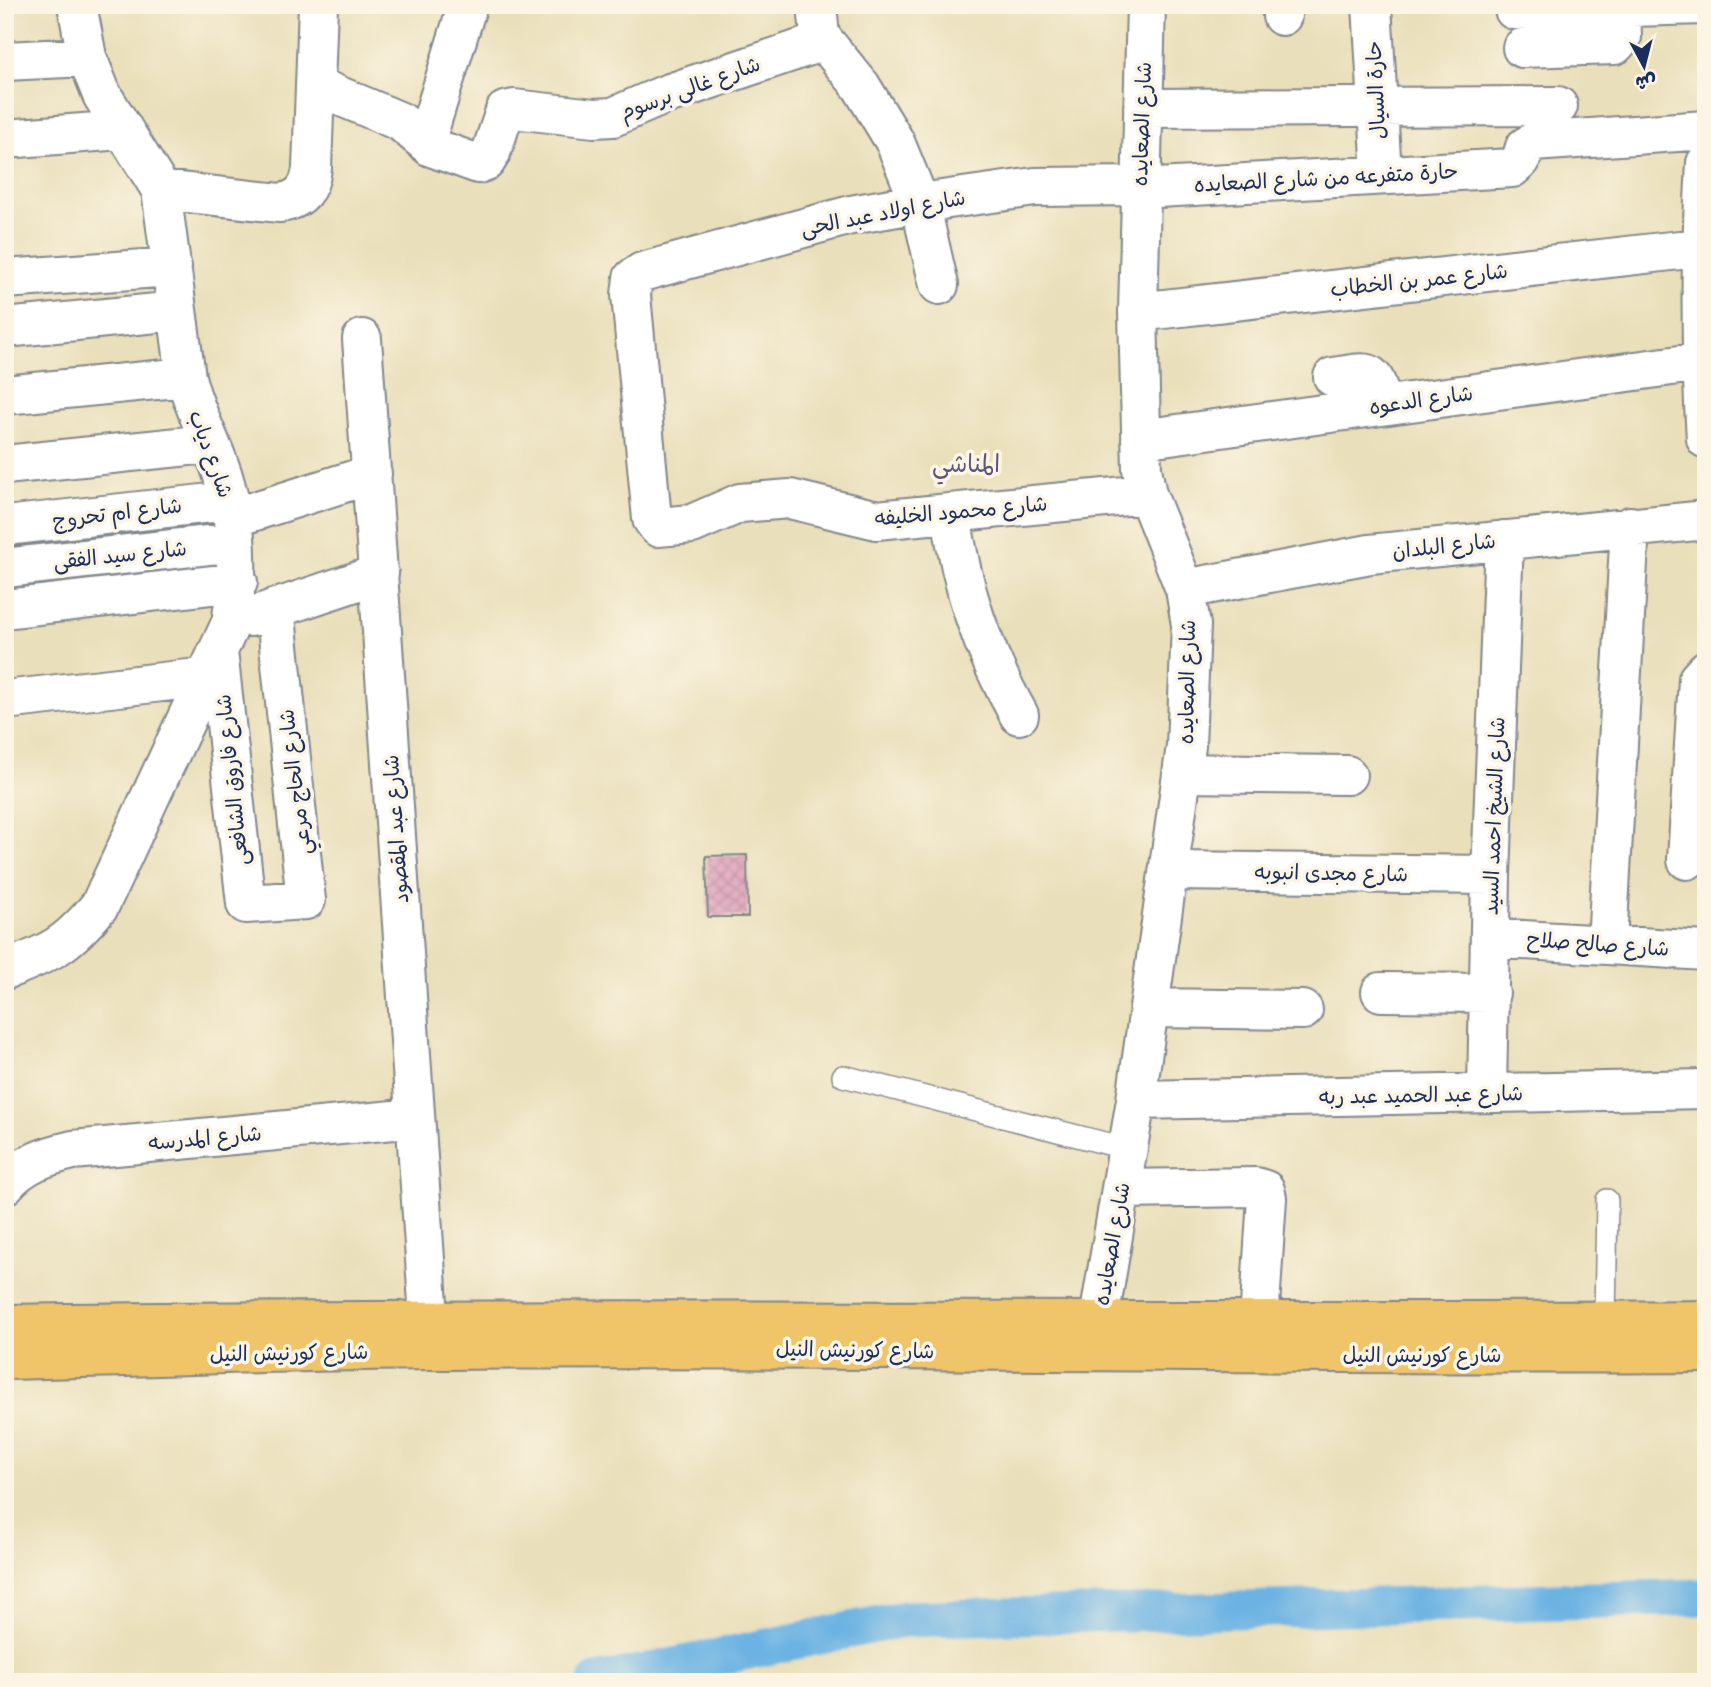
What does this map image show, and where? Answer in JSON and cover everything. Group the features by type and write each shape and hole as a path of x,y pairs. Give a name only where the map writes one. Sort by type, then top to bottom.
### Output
{"main road":[{"name":"شارع كورنيش النيل","path":"5,1324 429,1318 1009,1336 1378,1356 1706,1353"},
{"name":"شارع كورنيش النيل","path":"5,1360 1009,1336 1098,1320 1706,1320"}],"street":[{"name":"شارع دياب","path":"5,970 61,946 100,905 218,650 238,582 233,520 186,377 161,190 102,95 88,57 77,5"},
{"path":"161,190 280,203 300,196 311,178 317,5"},
{"name":"شارع الصعايده","path":"1098,1320 1136,1100 1171,871 1183,773 1191,625 1185,589 1147,494 1141,439 1140,187 1146,5"},
{"name":"حارة السيال","path":"1372,5 1382,175"},
{"path":"1514,10 1706,5"},
{"path":"426,140 467,7"},
{"path":"1522,48 1615,45 1622,37 1621,8"},
{"path":"818,21 895,142 920,203 939,285"},
{"name":"شارع غالى برسوم","path":"316,86 401,122 426,140 431,147 474,163 482,162 491,153 505,111 514,109 594,118 613,117 664,95 812,45 818,21"},
{"path":"5,61 88,57"},
{"path":"1143,108 1558,106"},
{"path":"5,139 122,130"},
{"name":"حارة متفرعه من شارع الصعايده","path":"1140,187 1512,168 1521,160 1525,147 1533,142 1706,130"},
{"path":"1706,163 1703,248 1706,439"},
{"name":"شارع اولاد عبد الحى","path":"634,278 642,272 850,215 1035,187 1140,187"},
{"name":"شارع عمر بن الخطاب","path":"1139,312 1703,248"},
{"path":"5,279 172,267"},
{"name":"شارع محمود الخليفه","path":"634,278 631,295 655,525 692,524 740,503 790,499 877,520 1147,494"},
{"path":"5,328 177,312"},
{"name":"شارع عبد المقصود","path":"362,339 429,1318"},
{"name":"شارع الدعوه","path":"1141,439 1703,355"},
{"path":"1333,377 1368,372 1373,374 1377,379 1381,405"},
{"path":"5,395 186,377"},
{"path":"5,466 208,443"},
{"path":"233,520 372,474"},
{"path":"951,514 958,566 972,618 993,668 1019,715"},
{"name":"شارع ام تحروج","path":"5,526 233,520"},
{"name":"شارع سيد الفقى","path":"5,568 233,520"},
{"name":"شارع البلدان","path":"1185,589 1370,554 1706,520"},
{"path":"1607,944 1630,526"},
{"name":"شارع الشيخ احمد السيد","path":"1487,1093 1491,875 1504,540"},
{"path":"5,700 218,650 275,608 379,574"},
{"path":"5,609 238,582"},
{"name":"شارع الحاج مرعي","path":"251,906 308,898 275,608"},
{"name":"شارع فاروق الشافعى","path":"218,650 246,902 251,906"},
{"path":"1687,860 1698,679 1706,670"},
{"path":"1183,773 1347,775"},
{"name":"شارع مجدى انبوبه","path":"1171,871 1491,875"},
{"name":"شارع صالح صلاح","path":"1491,938 1706,951"},
{"path":"1381,992 1489,993"},
{"path":"1150,1008 1303,1010"},
{"name":"شارع عبد الحميد عبد ربه","path":"1136,1100 1706,1089"},
{"name":"شارع المدرسه","path":"5,1185 14,1174 41,1157 73,1150 415,1118"},
{"path":"1121,1189 1256,1187 1265,1190 1267,1198 1259,1322"}],"lane":[{"path":"843,1076 1128,1149"},
{"path":"1605,1321 1607,1200"}],"building":[{"path":"747,855 748,917 708,917 706,856"}],"waterway":[{"path":"596,1682 904,1619 1706,1597"}],"district":[{"name":"المناشي","path":"966,464"}]}
